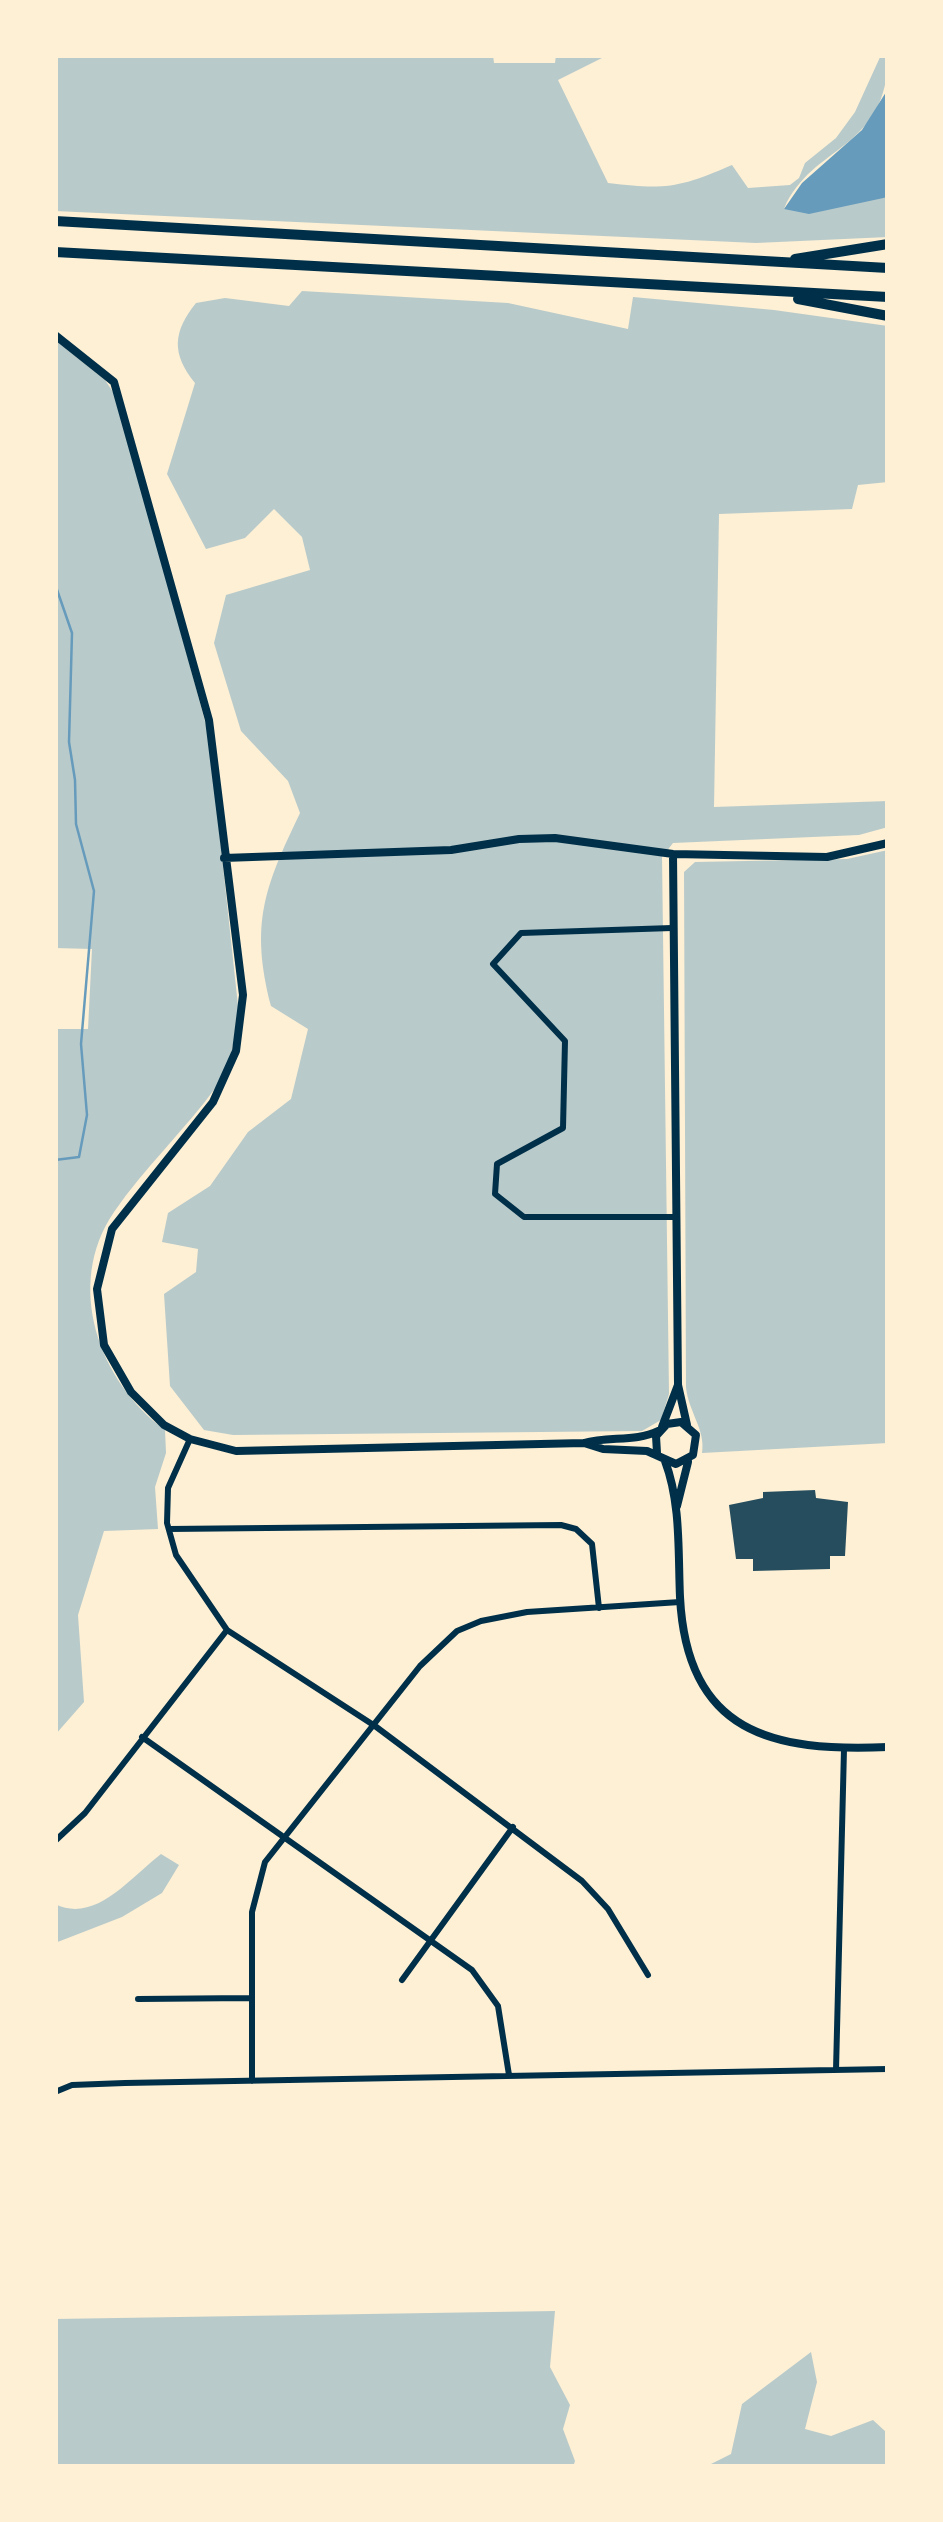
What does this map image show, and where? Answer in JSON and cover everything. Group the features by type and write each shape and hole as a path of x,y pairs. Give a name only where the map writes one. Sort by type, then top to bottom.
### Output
{"highway":[{"path":"55,220 888,268"},
{"path":"768,263 888,244"},
{"path":"55,252 888,297"},
{"path":"762,292 888,316"}],"street":[{"path":"55,335 114,382 209,720 243,995 236,1051 213,1102 112,1229 97,1288 104,1345 131,1392 164,1426 190,1439 236,1451 584,1443 661,1457 676,1464 688,1460"},
{"path":"224,858 451,850 519,839 555,838 673,854 827,857 888,843"},
{"path":"673,854 678,1385 687,1425 697,1442 688,1460 677,1506 680,1602 691,1656 713,1698 728,1714 774,1740 818,1750 888,1748"},
{"path":"672,928 521,933 493,964 564,1040 563,1128 497,1164 495,1194 524,1218 676,1216"},
{"path":"677,1506 661,1457 660,1429 678,1385"},
{"path":"584,1443 602,1438 644,1438 674,1422 687,1425"},
{"path":"190,1439 168,1488 169,1530 190,1580 228,1630 375,1726 582,1882 608,1909 648,1975"},
{"path":"169,1530 561,1525 576,1529 592,1544 599,1608"},
{"path":"252,2081 250,1998 256,1886 265,1862 420,1666 457,1631 503,1616 680,1602"},
{"path":"55,1841 85,1813 228,1630"},
{"path":"142,1737 432,1940 486,1985 506,2029 509,2075"},
{"path":"836,2070 844,1749"},
{"path":"402,1980 513,1827"},
{"path":"138,1999 250,1998"},
{"path":"55,2092 72,2086 252,2081 888,2069"}],"shaded area":[{"path":"55,55 493,55 494,63 555,63 556,55 608,55 558,80 608,183 672,185 732,165 748,188 790,185 799,178 805,163 836,138 855,112 881,55 888,55 885,87 876,110 862,129 796,188 784,209 888,197 888,237 756,243 55,211"},
{"path":"302,291 508,303 628,329 633,297 774,310 888,326 888,482 858,485 852,509 719,514 714,807 888,801 888,827 859,835 673,843 662,857 669,1394 661,1420 642,1431 233,1435 204,1430 170,1386 164,1294 196,1272 198,1249 162,1242 168,1213 210,1186 248,1132 291,1099 308,1029 271,1006 261,929 269,885 300,813 288,781 241,731 214,643 226,595 310,570 302,537 274,509 245,538 206,549 167,474 195,383 182,362 179,333 196,303 225,298 289,306"},
{"path":"55,340 105,380 117,398 209,736 239,1015 229,1064 216,1087 126,1196 99,1240 91,1300 96,1330 122,1386 165,1430 166,1453 155,1487 158,1529 104,1531 78,1615 84,1702 55,1735 55,1029 88,1029 92,949 55,948"},
{"path":"888,850 888,1443 702,1453 701,1436 686,1387 684,872 695,862 847,859"},
{"path":"161,1854 179,1865 162,1893 122,1917 55,1943 55,1904 70,1909 98,1903"},
{"path":"555,2311 550,2367 570,2405 563,2429 575,2461 573,2467 55,2467 55,2319"},
{"path":"811,2352 817,2382 805,2429 831,2436 873,2420 886,2432 888,2467 705,2467 731,2454 742,2404"}],"water":[{"path":"888,89 888,197 809,214 784,209 802,183 862,130"}],"building":[{"path":"815,1490 816,1498 848,1502 845,1556 830,1556 830,1569 753,1571 753,1559 736,1559 729,1505 763,1498 763,1492"}],"waterway":[{"path":"55,584 72,633 69,742 76,824 94,891 81,1044 87,1115 79,1157 55,1160"}]}
